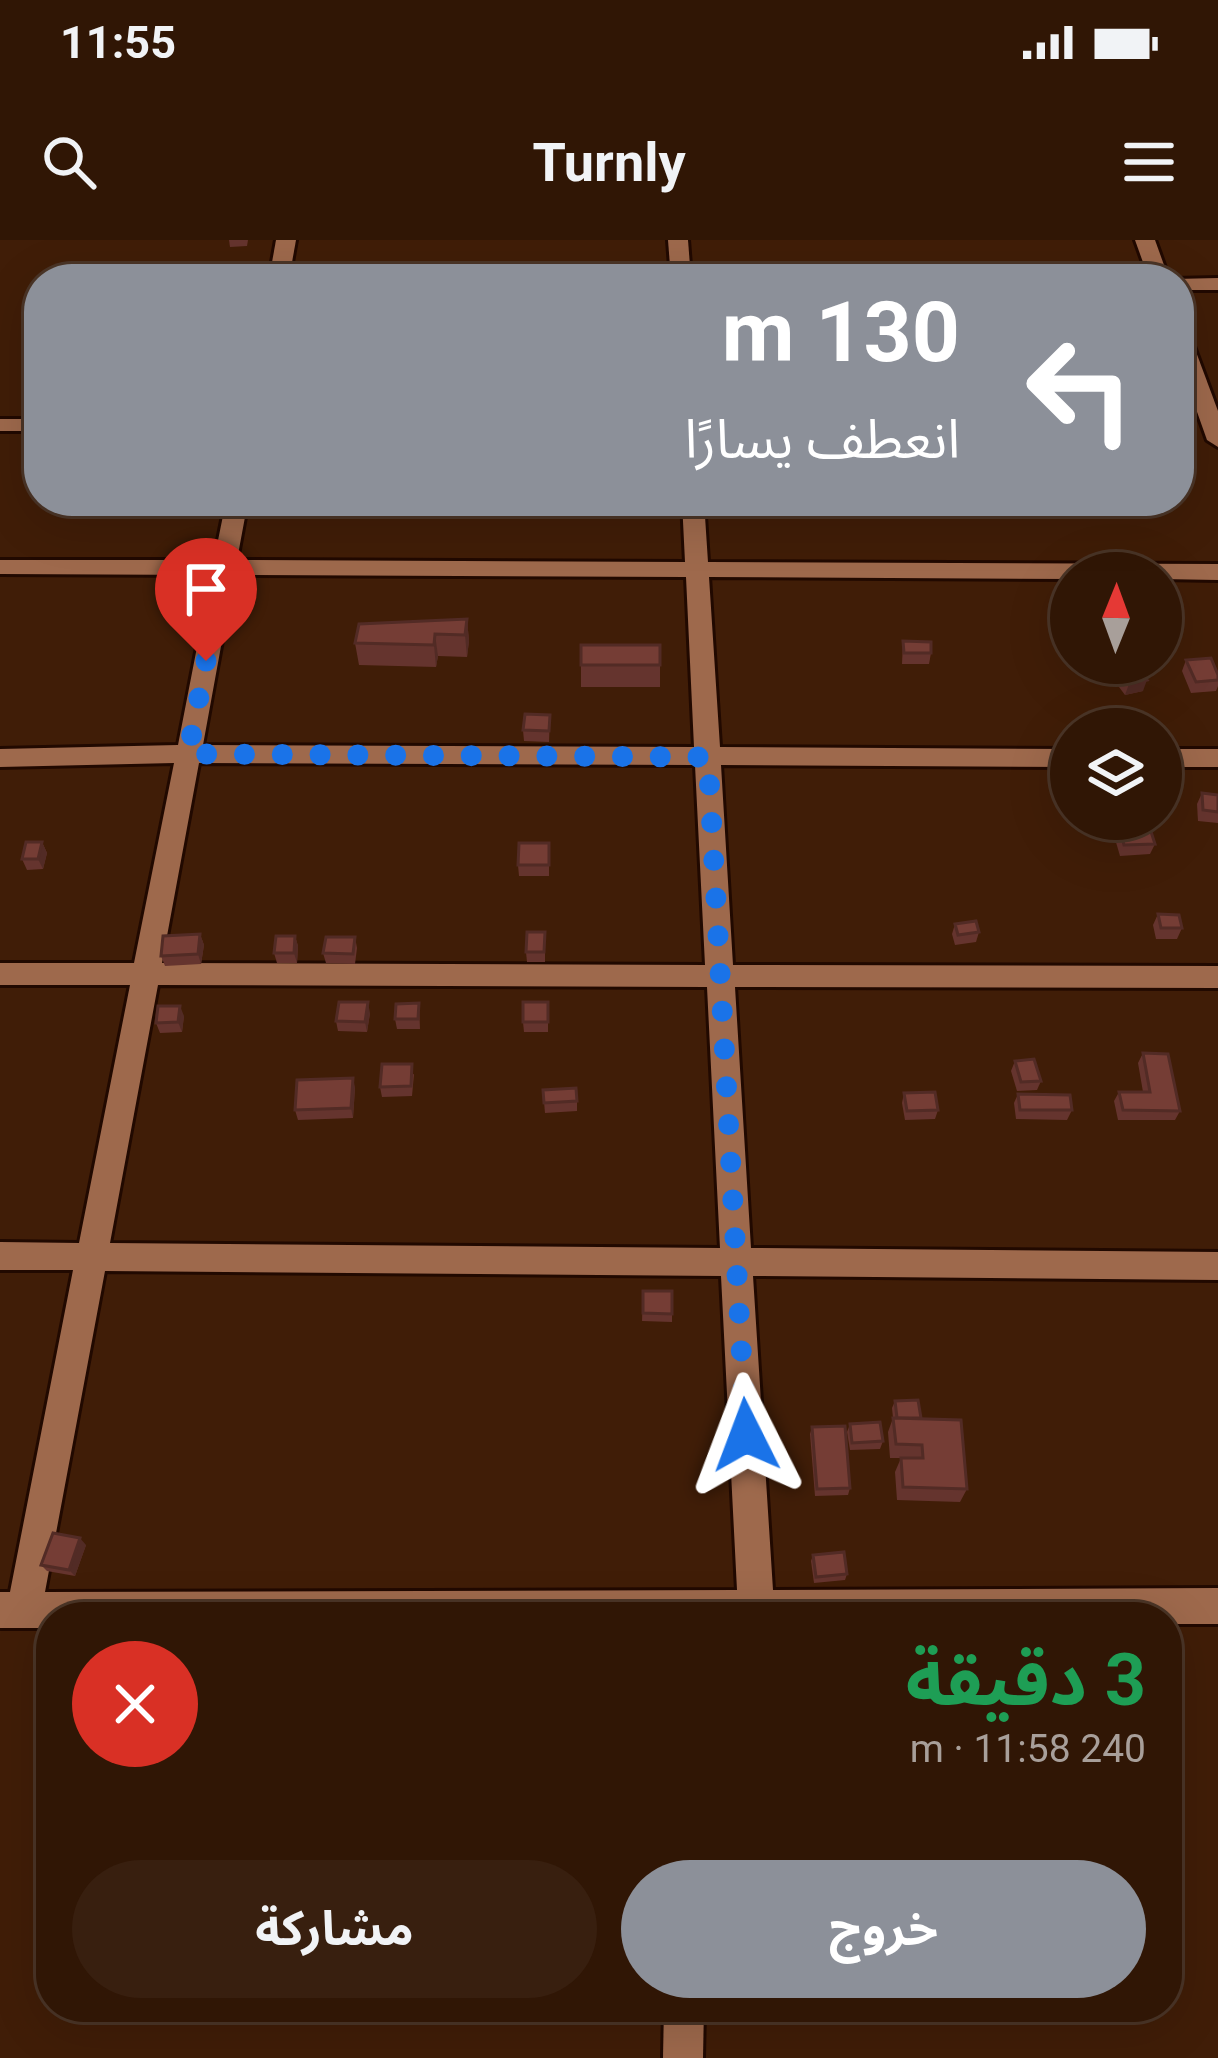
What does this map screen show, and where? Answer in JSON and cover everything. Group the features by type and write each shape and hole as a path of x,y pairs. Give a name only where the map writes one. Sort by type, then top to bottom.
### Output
{"street":[{"path":"1194,372 1216,429"},
{"path":"12,1610 92,1257 234,516"},
{"path":"694,516 756,1602"},
{"path":"0,567 1218,572"},
{"path":"0,758 188,754 1050,758"},
{"path":"1182,758 1218,758"},
{"path":"0,974 1218,977"},
{"path":"0,1256 1218,1266"},
{"path":"1182,1606 1218,1606"},
{"path":"683,2058 684,2022"}],"building":[{"path":"467,619 465,635 435,634 434,645 355,643 359,624"},
{"path":"903,641 931,642 931,653 904,653"},
{"path":"581,645 660,645 660,665 581,665"},
{"path":"1211,658 1218,680 1196,682 1186,660"},
{"path":"525,714 550,715 549,731 523,730"},
{"path":"1202,793 1218,795 1218,812 1203,810"},
{"path":"1123,840 1154,840 1155,844 1124,845"},
{"path":"26,842 42,842 38,859 22,859"},
{"path":"519,843 549,843 549,865 518,865"},
{"path":"1158,914 1179,915 1182,928 1161,928"},
{"path":"976,921 979,932 958,935 955,924"},
{"path":"527,932 545,932 544,952 526,952"},
{"path":"200,934 198,954 161,956 163,936"},
{"path":"276,936 295,936 294,953 274,953"},
{"path":"326,937 355,937 353,954 323,953"},
{"path":"339,1002 368,1002 365,1022 336,1021"},
{"path":"523,1002 548,1002 548,1022 523,1022"},
{"path":"419,1003 418,1019 395,1019 396,1004"},
{"path":"158,1006 180,1006 178,1022 156,1023"},
{"path":"1143,1053 1168,1054 1180,1111 1123,1110 1119,1092 1150,1092"},
{"path":"1034,1059 1041,1081 1021,1082 1015,1061"},
{"path":"382,1064 412,1064 411,1086 380,1087"},
{"path":"353,1078 351,1108 295,1110 297,1080"},
{"path":"576,1088 577,1101 544,1103 543,1090"},
{"path":"935,1092 938,1110 907,1111 904,1093"},
{"path":"1018,1094 1070,1095 1072,1110 1020,1110"},
{"path":"643,1291 672,1291 672,1314 643,1313"},
{"path":"918,1400 921,1418 897,1418 895,1401"},
{"path":"893,1418 961,1420 967,1489 903,1487 901,1458 923,1458 922,1445 896,1444"},
{"path":"880,1422 883,1441 852,1443 850,1424"},
{"path":"845,1426 850,1488 817,1489 812,1427"},
{"path":"53,1533 80,1538 69,1570 41,1565"},
{"path":"844,1552 847,1574 816,1577 813,1555"}],"route":[{"path":"206,661 188,754 708,757 746,1435"}]}
